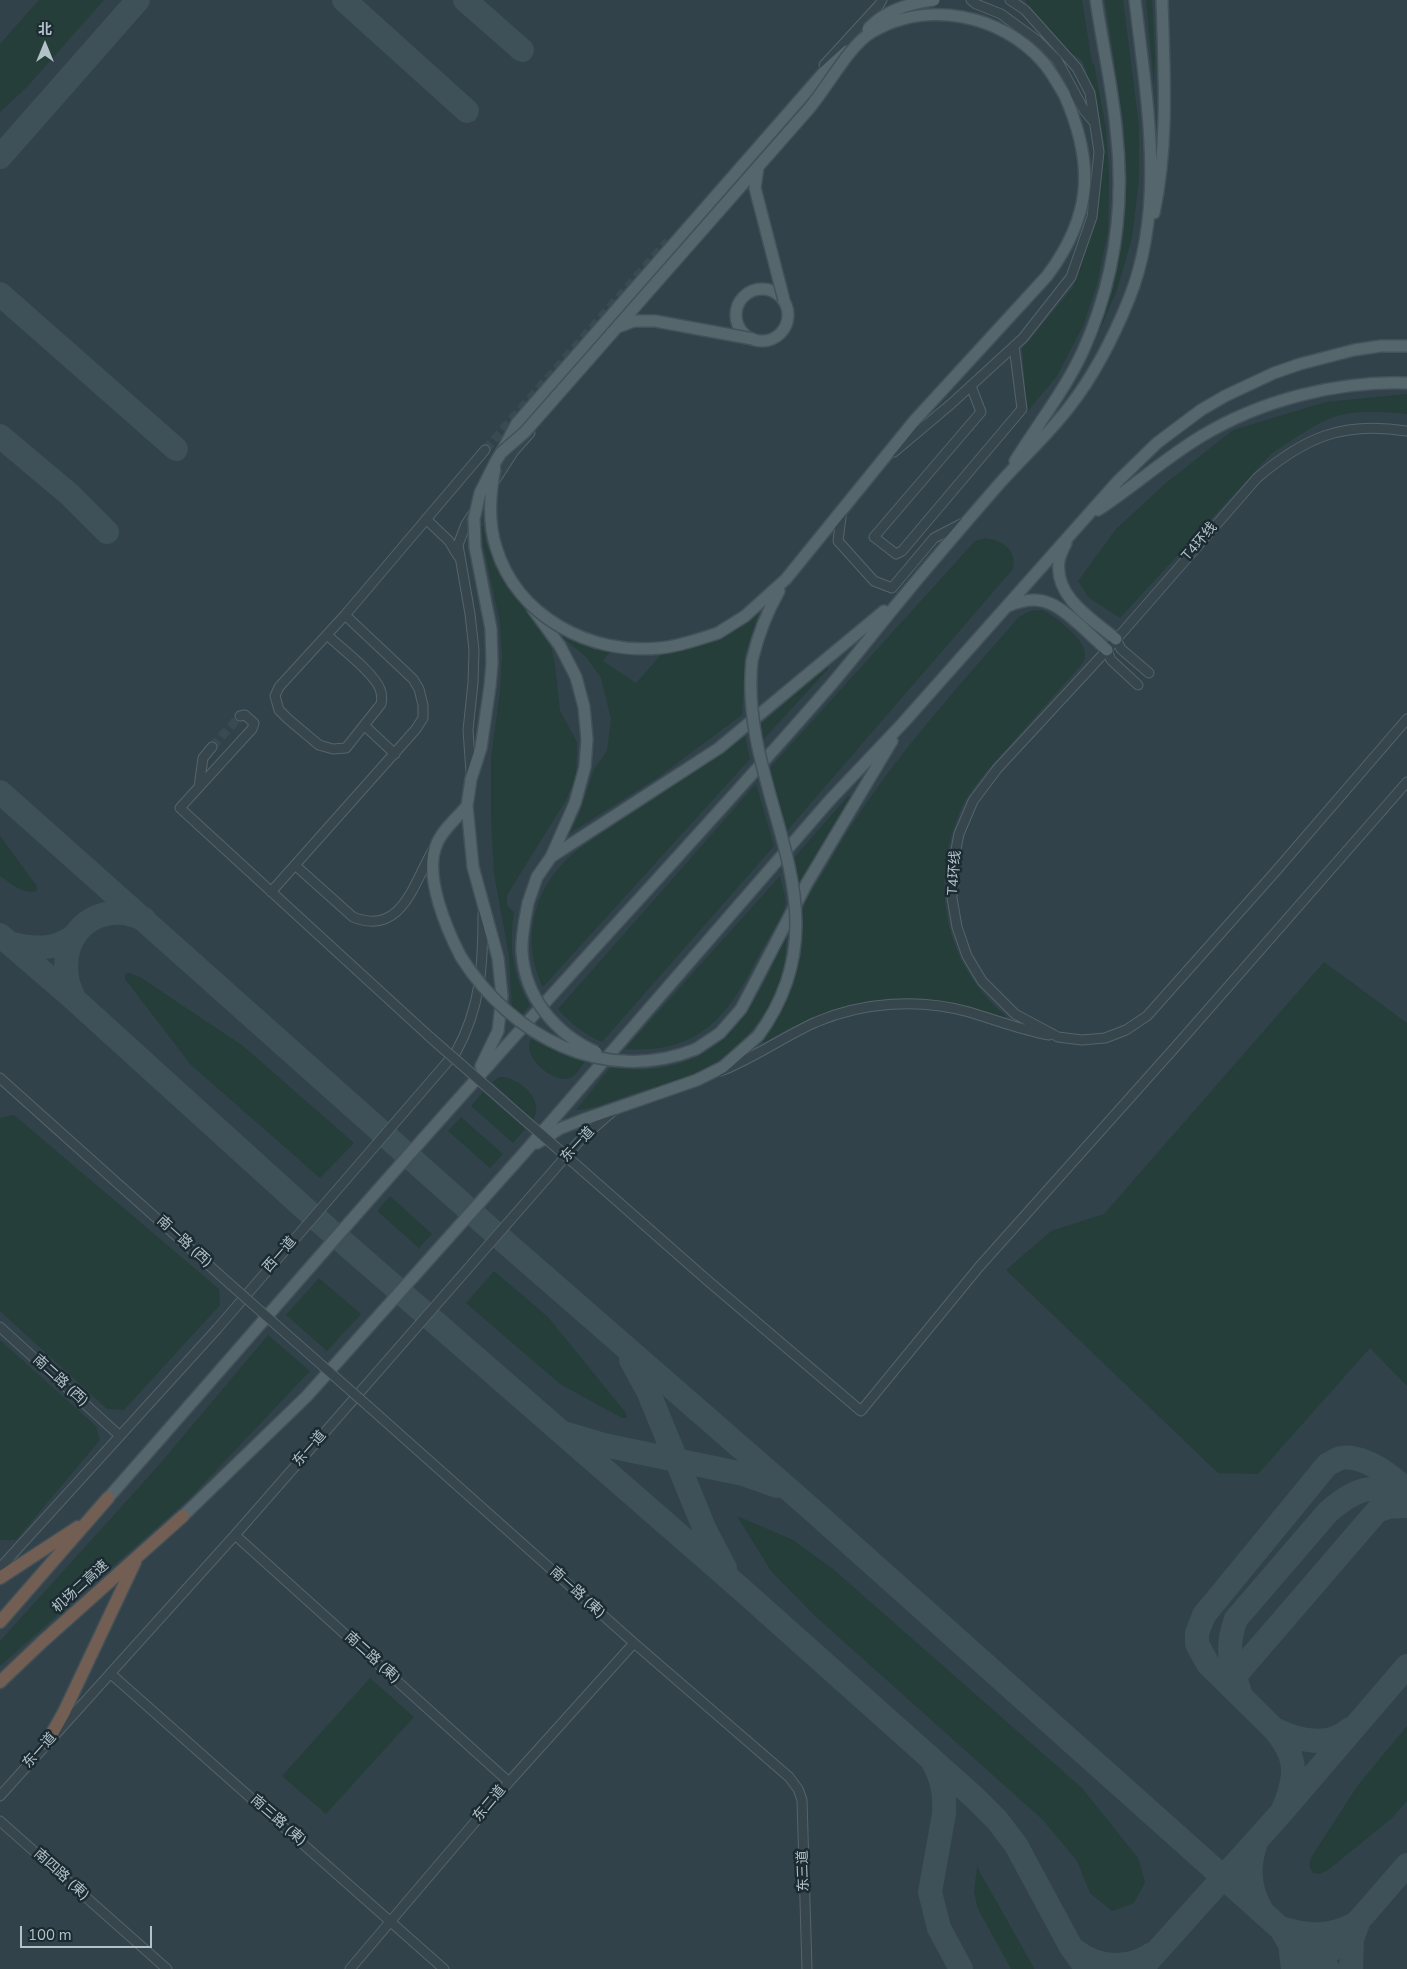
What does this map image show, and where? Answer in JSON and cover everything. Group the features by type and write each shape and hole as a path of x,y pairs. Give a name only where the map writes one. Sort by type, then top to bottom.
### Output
{"highway":[{"path":"0,1622 108,1498"},
{"name":"机场二高速","path":"0,1682 183,1516"},
{"path":"0,1578 91,1519"},
{"path":"46,1744 64,1712 137,1556"}],"main road":[{"path":"614,1060 589,1049 565,1033 542,1011 526,975 522,952 523,930 528,903 537,877 551,857 575,803 585,767 587,739 584,707 569,659 508,575 496,546 491,515 492,484 499,457 525,432 812,106 870,27 894,11 906,6 934,0"},
{"path":"1005,477 1036,426 1060,393 1082,352 1100,306 1112,259 1119,205 1118,153 1110,86 1096,0"},
{"path":"108,1498 469,1087 831,684 1005,477 1038,444 1087,383 1116,328 1131,294 1158,196 1162,157 1164,59 1162,0"},
{"path":"1135,1 1144,74 1149,142 1150,182 1146,241"},
{"path":"469,1087 488,1054 498,1031 502,996 498,958 470,853 466,806 471,779 481,748 492,663 491,629 475,547 474,519 480,493 517,423 824,72 860,40 871,32 890,23 910,17 931,14 966,17 992,25 1028,47 1043,61 1065,96 1078,128 1084,156 1085,186 1079,218 1068,246 1047,276 915,420 786,578 745,616 718,633 695,641 659,648 617,647 578,636 561,628 538,612 528,601"},
{"path":"617,328 634,321 655,321 769,340 782,331 788,316 755,188 758,168"},
{"path":"754,339 744,333 737,320 737,309 741,300 749,292 760,289 771,290 784,300"},
{"path":"183,1516 307,1396 524,1153 830,800 903,723 1084,519 1157,443 1225,396 1249,384 1300,364 1327,356 1407,340"},
{"path":"1381,346 1407,346"},
{"path":"1084,519 1125,492 1160,464 1202,436 1248,413 1301,395 1340,387 1407,383"},
{"path":"1067,538 1059,561 1064,591 1072,602 1116,639"},
{"path":"524,1153 559,1130 622,1104 665,1092 697,1080 723,1067 758,1036 773,1016 785,992 793,967 797,941 797,915 787,858 766,780 752,717 750,698 752,661 765,617 786,578"},
{"path":"551,857 719,748 905,594"},
{"path":"1006,607 1021,601 1034,600 1050,603 1106,650"},
{"path":"466,806 442,835 436,846 434,869 436,891 449,934 477,981 496,1002 526,1026 568,1048 595,1057 614,1060 660,1060 696,1049 720,1033 741,1009 807,883 903,723"}],"street":[{"path":"460,564 458,545 466,524 514,451 901,0"},
{"path":"971,0 976,4 1001,14 1038,41 1057,60 1084,110 1094,122"},
{"path":"878,465 971,386 1023,338 1071,277 1092,217 1099,152 1090,93 1077,68 1025,10 1010,0"},
{"path":"796,97 882,2"},
{"path":"971,386 982,412 874,537 896,554 902,551 1022,409 1014,346"},
{"name":"T4环线","path":"1407,431 1359,427 1330,434 1303,444 1280,458 1257,478 1116,639 997,769 973,801 959,834 953,865 952,898 957,927 967,956 982,981 1016,1014 1058,1037 1082,1040 1104,1038 1126,1030 1147,1016 1407,719"},
{"path":"327,635 373,677 380,687 382,696 381,704 346,748 333,749 324,747 288,719 276,703 275,696 280,687 345,615 485,450"},
{"path":"842,510 838,541 874,581 892,588 934,538 968,520"},
{"path":"426,519 449,541 457,553 470,614 474,650 468,730 471,779"},
{"path":"271,892 394,754 423,718 423,705 419,689 413,679 345,615"},
{"path":"1116,639 1120,649 1148,673"},
{"path":"1106,650 1111,660 1138,685"},
{"path":"240,716 245,714 253,721 252,728 180,808 431,1038 707,1280 861,1411 979,1267 1178,1044 1407,782"},
{"path":"365,726 394,754"},
{"path":"199,787 202,758 212,746"},
{"path":"296,866 353,917 372,922 392,916 406,903 436,846"},
{"name":"西一道","path":"0,1568 217,1328 456,1052 468,1030 480,984 483,906"},
{"path":"697,1080 748,1060 815,1022 847,1011 876,1005 908,1003 940,1006 968,1012 1031,1032 1058,1037"},
{"name":"南一路 (西)","path":"1,1081 368,1406"},
{"name":"东一道","path":"0,1796 235,1534 582,1138 622,1104"},
{"name":"南二路 (西)","path":"0,1328 119,1435"},
{"name":"南一路 (東)","path":"368,1406 634,1643 789,1777"},
{"name":"南二路 (東)","path":"235,1534 509,1782"},
{"name":"东二道","path":"350,1969 509,1782 634,1643"},
{"name":"南三路 (東)","path":"111,1674 444,1969"},
{"name":"东三道","path":"789,1777 798,1789 802,1800 808,1969"},
{"name":"南四路 (東)","path":"0,1821 167,1969"}],"shaded area":[{"path":"0,0 1407,0 1407,1969 0,1969"}],"green space":[{"path":"39,0 104,0 27,87 0,112 0,44"},
{"path":"1025,0 1082,0 1092,63 1094,64 1106,128 1109,175 1108,231 1097,284 1083,326 1057,376 1027,412 1022,349 1073,287 1096,218 1105,148 1097,101 1082,60 1065,49 1029,8"},
{"path":"1105,0 1123,0 1139,126 1139,180 1132,238 1117,290 1094,343 1113,288 1123,236 1127,180 1124,127"},
{"path":"1146,0 1152,0 1155,57 1154,84"},
{"path":"1407,394 1407,414 1365,412 1340,415 1314,426 1271,454 1120,618 1088,597 1078,581 1116,529 1166,483 1233,430 1326,402"},
{"path":"481,526 483,526 486,542 495,567 551,647 560,711 577,742 576,777 565,802 507,895 507,905 514,912 513,960 519,983 530,1005 522,1015 512,1009 509,956 494,874 491,818 491,758 500,692 502,656 500,622 483,545"},
{"path":"986,538 998,541 1011,552 1014,562 1013,569 786,832 768,770 975,541"},
{"path":"760,609 745,654 742,715 657,778 570,833 580,812 594,769 607,751 611,719 601,678 587,658 560,635 593,648 610,652 603,661 636,683 661,655 688,648"},
{"path":"1042,610 1065,626 1081,642 1085,653 1083,663 991,766 968,796 954,826 945,869 944,893 953,939 973,981 1006,1016 1005,1018 972,1008 940,1002 910,999 881,1000 852,1005 823,1014 764,1043 762,1041 777,1019 789,995 797,970 802,944 803,910 811,893 849,830 871,797 918,735 1019,617 1030,611"},
{"path":"826,667 828,669 762,741 759,726"},
{"path":"745,736 750,759 543,987 532,949 532,931 542,894 551,878 564,862 579,849"},
{"path":"756,784 774,846 602,1042 589,1036 558,1009"},
{"path":"848,796 850,797 798,884 793,859"},
{"path":"0,836 36,885 37,891 22,890 0,876"},
{"path":"780,876 785,899 784,910 737,995 724,1012 693,1037 674,1045 651,1049 625,1049"},
{"path":"787,933 785,960 774,996 765,1013 753,1029 726,1056 686,1078 600,1105 576,1110 610,1068 654,1069 686,1061 708,1051 726,1036 742,1019 755,1000"},
{"path":"1324,962 1407,1023 1407,1386 1370,1348 1258,1474 1218,1473 1006,1270 1051,1231 1104,1214"},
{"path":"129,973 140,977 243,1046 354,1143 320,1178 191,1065 125,979 125,974"},
{"path":"531,1039 567,1056 585,1062 572,1077 565,1079 557,1078 541,1068 535,1061 529,1046"},
{"path":"500,1077 515,1081 528,1091 536,1105 533,1120 492,1082"},
{"path":"483,1092 525,1129 513,1143 471,1106"},
{"path":"14,1115 219,1289 220,1305 124,1410 107,1409 0,1311 0,1118"},
{"path":"461,1117 503,1154 490,1168 448,1131"},
{"path":"390,1196 432,1234 419,1248 377,1211"},
{"path":"494,1271 548,1317 626,1413 627,1418 622,1418 560,1384 466,1303"},
{"path":"319,1278 361,1314 327,1351 286,1315"},
{"path":"268,1335 310,1371 189,1499 0,1666 0,1641 159,1465"},
{"path":"0,1340 96,1426 100,1440 16,1540 0,1540"},
{"path":"737,1516 793,1540 833,1569 1082,1788 1138,1858 1145,1882 1134,1903 1112,1911 1090,1893 1077,1861 1043,1820 814,1615 771,1571"},
{"path":"370,1678 414,1717 326,1814 282,1776"},
{"path":"1407,1726 1407,1801 1392,1818 1328,1870 1320,1874 1313,1873 1310,1869 1312,1856 1358,1785"},
{"path":"977,1867 1034,1969 1011,1969 978,1909 974,1892"}],"taxiway":[{"path":"0,157 138,0"},
{"path":"344,0 467,111"},
{"path":"465,0 522,50"},
{"path":"0,294 176,449"},
{"path":"0,436 69,494 107,532"},
{"path":"0,792 505,1242 809,1507 1328,1969"},
{"path":"74,998 68,983 66,967 68,952 73,939 81,927 93,919 108,914 125,913 144,919"},
{"path":"0,935 75,1000 303,1207 740,1588 975,1798 997,1820 1016,1845 1071,1947 1087,1969"},
{"path":"9,943 26,947 43,947 59,944 74,936"},
{"path":"631,1360 648,1391 705,1530 725,1568"},
{"path":"567,1434 604,1445 743,1474 777,1486"},
{"path":"1282,1812 1293,1778 1293,1769 1288,1749 1274,1729 1208,1664 1197,1644 1197,1633 1204,1615 1327,1465 1341,1458 1359,1459 1377,1467 1407,1490"},
{"path":"1240,1693 1230,1656 1231,1639 1236,1619 1337,1504 1364,1490 1383,1489 1404,1496"},
{"path":"1235,1676 1377,1511 1388,1507 1407,1506"},
{"path":"1141,1969 1282,1812 1407,1666"},
{"path":"1274,1729 1312,1741 1332,1739 1350,1729"},
{"path":"933,1762 944,1793 944,1814 930,1892 939,1928 961,1969"},
{"path":"1257,1840 1252,1857 1251,1875 1254,1892 1261,1909"},
{"path":"1313,1969 1407,1865"},
{"path":"1351,1969 1352,1939 1358,1923"},
{"path":"1284,1929 1319,1934 1336,1932 1353,1925"},
{"path":"1281,1929 1290,1944 1293,1969"},
{"path":"1076,1951 1094,1961 1114,1965 1134,1962 1152,1954"}],"tunnel":[{"path":"485,450 668,241"},
{"path":"212,747 240,716"}]}
